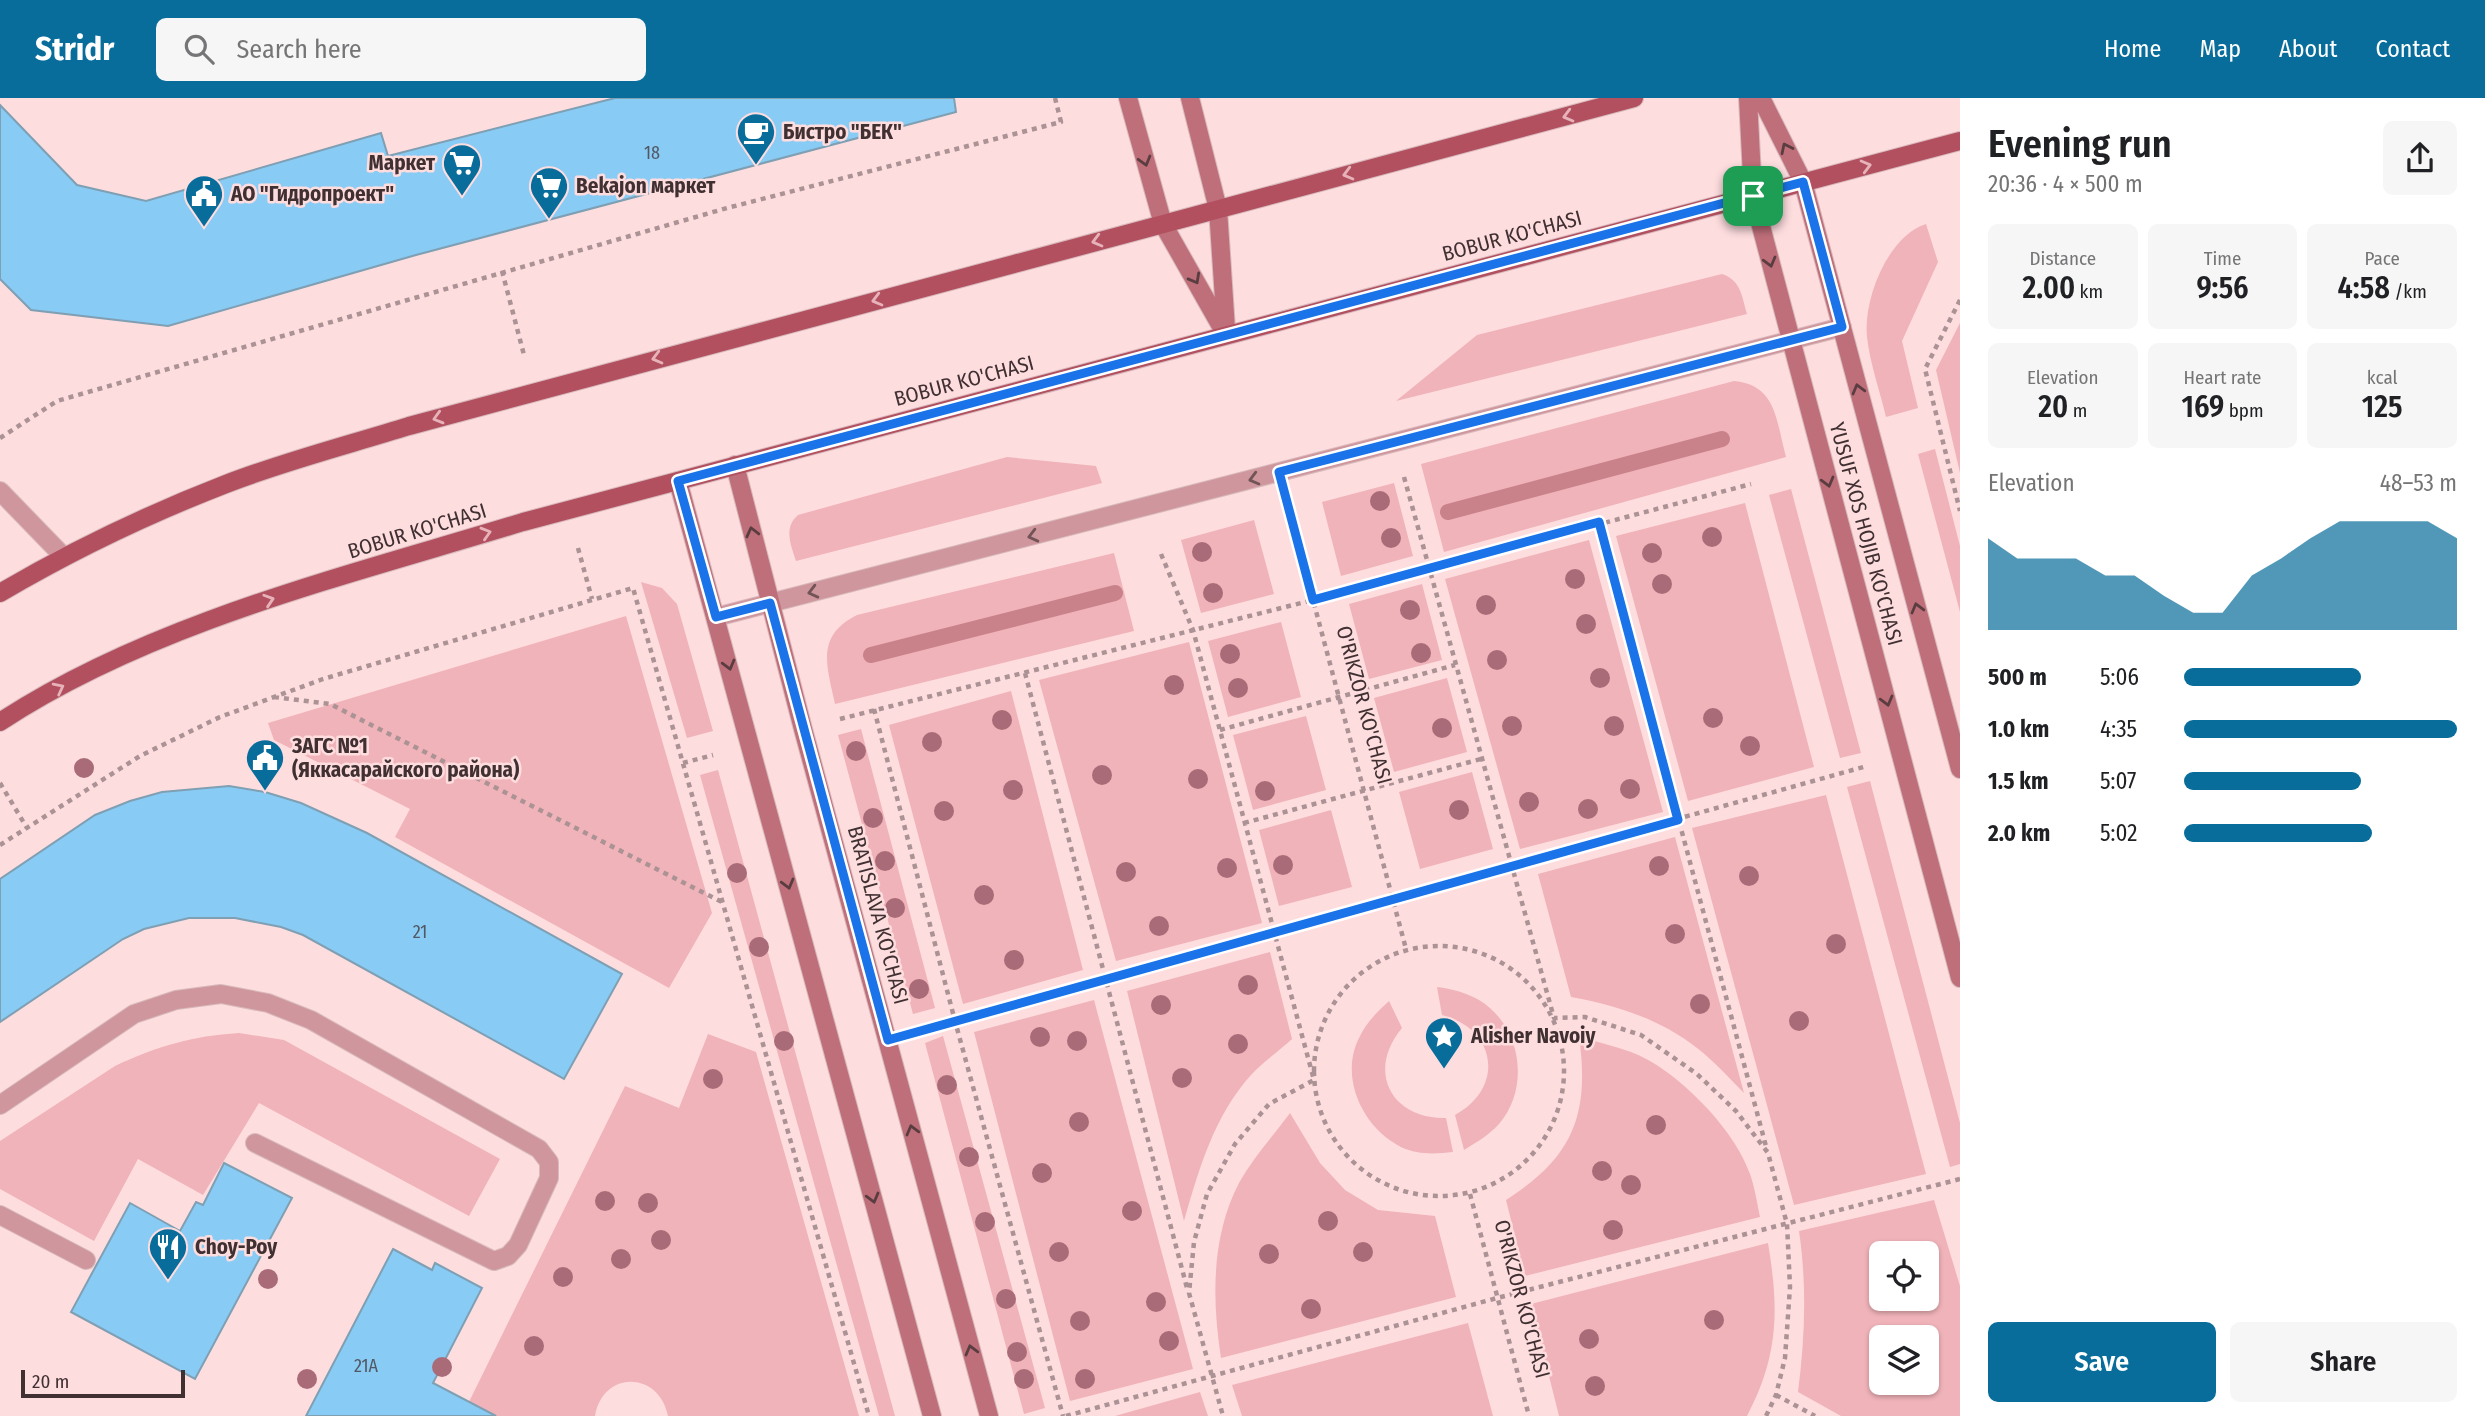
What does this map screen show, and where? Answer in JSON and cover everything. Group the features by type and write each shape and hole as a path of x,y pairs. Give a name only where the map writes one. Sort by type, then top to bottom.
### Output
{"main road":[{"path":"1128,98 1163,224 1226,335"},
{"path":"1190,98 1218,209 1226,335"},
{"path":"0,593 64,556 157,512 229,483 409,426 1633,98"},
{"name":"YUSUF XOS HOJIB KO'CHASI","path":"1748,98 1753,196 1960,978"},
{"name":"YUSUF XOS HOJIB KO'CHASI","path":"1762,98 1803,182 1960,769"},
{"name":"BOBUR KO'CHASI","path":"0,722 24,706 84,675 197,626 294,592 568,509 1960,141"},
{"name":"BRATISLAVA KO'CHASI","path":"735,465 803,729 989,1416"},
{"path":"678,481 932,1416"}],"street":[{"path":"716,617 1842,327"},
{"path":"0,491 64,556"},
{"path":"0,1105 134,1014 176,1000 221,994 268,1003 311,1020 539,1149 549,1162 550,1178 518,1245 508,1256 494,1261 255,1143"},
{"path":"0,1215 86,1260"}],"path":[{"path":"0,438 57,401 727,208 1062,122 1055,98"},
{"path":"502,271 533,392"},
{"path":"1960,300 1925,369 1960,511"},
{"name":"O'RIKZOR KO'CHASI","path":"1279,472 1406,949"},
{"path":"1161,554 1193,631 1275,932 1321,1116 1339,1148 1366,1174 1398,1191 1434,1198 1470,1194 1504,1180 1532,1156 1553,1126 1564,1090 1564,1053 1404,477"},
{"path":"803,729 1313,600 1599,522 1751,484"},
{"path":"568,509 592,599"},
{"path":"1599,522 1787,1224 1790,1287 1785,1357 1776,1395 1766,1416"},
{"path":"0,845 140,756 220,717 272,696 633,588 869,1416"},
{"path":"1220,730 1455,666"},
{"path":"1025,673 1223,1416"},
{"path":"272,696 330,704 722,902"},
{"path":"874,709 955,1021 1065,1416 1497,1298 1960,1179"},
{"path":"888,1040 1901,757"},
{"path":"1244,823 1481,759"},
{"path":"0,783 27,828"},
{"path":"1314,1080 1317,1037 1336,998 1367,967 1406,949 1450,945 1492,957 1528,982 1554,1017"},
{"path":"1554,1017 1585,1017 1642,1035 1697,1074 1736,1111 1768,1153"},
{"path":"1189,1293 1194,1242 1207,1194 1235,1144 1269,1104 1314,1080"},
{"name":"O'RIKZOR KO'CHASI","path":"1470,1194 1530,1416"},
{"path":"1776,1395 1815,1416"}],"shaded area":[{"path":"1926,224 1938,262 1902,341 1918,408 1886,417 1868,347 1869,305 1881,271 1890,255 1900,241"},
{"path":"1722,274 1737,285 1747,314 1396,401 1477,335"},
{"path":"1960,323 1960,473 1936,370"},
{"path":"1734,381 1748,384 1767,397 1776,418 1786,457 1444,552 1421,464"},
{"path":"1935,449 1960,546 1960,612 1918,454"},
{"path":"1007,457 1096,466 1102,483 796,561 789,531 798,515"},
{"path":"1394,483 1413,556 1341,576 1322,502"},
{"path":"1791,489 1861,753 1840,758 1769,495"},
{"path":"1745,503 1814,767 1688,801 1616,536"},
{"path":"1254,520 1274,594 1201,613 1181,540"},
{"path":"1589,540 1663,812 1520,849 1445,579"},
{"path":"1114,553 1134,631 835,704 827,665 829,642 844,623 857,615"},
{"path":"641,582 662,588 677,604 713,731 687,738"},
{"path":"1422,584 1442,660 1369,679 1349,604"},
{"path":"626,616 712,913 669,988 395,837 410,809 274,740 268,723"},
{"path":"1281,622 1301,697 1228,717 1208,641"},
{"path":"1189,642 1262,923 1116,961 1039,680"},
{"path":"1447,678 1467,752 1394,772 1374,698"},
{"path":"1011,691 1083,970 963,1004 889,725"},
{"path":"1306,716 1326,790 1253,810 1233,735"},
{"path":"861,729 935,1008 913,1014 838,735"},
{"path":"718,770 895,1416 879,1416 700,775"},
{"path":"1472,772 1493,849 1420,869 1399,792"},
{"path":"1870,781 1960,1123 1960,1164 1950,1167 1847,787"},
{"path":"1826,795 1926,1174 1794,1205 1692,828"},
{"path":"1331,810 1352,887 1279,906 1259,830"},
{"path":"1675,837 1744,1093 1703,1053 1668,1029 1621,1009 1571,997 1538,874"},
{"path":"1270,952 1292,1039 1251,1075 1227,1108 1209,1144 1184,1221 1127,991"},
{"path":"1437,987 1469,995 1493,1011 1512,1040 1517,1058 1518,1075 1509,1109 1495,1128 1464,1150 1455,1115 1471,1104 1482,1090 1488,1060 1474,1033 1460,1022 1442,1015"},
{"path":"1094,1000 1193,1369 1070,1401 974,1032"},
{"path":"1389,1001 1402,1028 1391,1044 1386,1060 1386,1076 1390,1090 1398,1101 1411,1110 1427,1116 1446,1118 1453,1152 1427,1153 1401,1147 1387,1139 1376,1128 1358,1100 1353,1085 1354,1053 1365,1027"},
{"path":"239,1033 284,1040 500,1159 469,1216 259,1103 203,1195 138,1159 94,1241 0,1189 0,1141 115,1066 176,1043"},
{"path":"708,1034 756,1052 859,1416 668,1416 663,1401 654,1391 643,1384 631,1382 619,1384 609,1390 600,1401 595,1416 462,1416 625,1086 679,1108"},
{"path":"943,1036 1045,1408 1024,1414 925,1043"},
{"path":"1579,1036 1648,1060 1666,1071 1701,1102 1731,1138 1742,1156 1752,1179 1760,1217 1525,1276 1506,1200 1547,1167 1572,1132 1582,1089"},
{"path":"1290,1113 1320,1163 1345,1190 1378,1210 1435,1216 1456,1297 1221,1358 1215,1291 1223,1225 1239,1183"},
{"path":"1934,1200 1960,1286 1960,1416 1841,1416 1798,1392 1804,1312 1799,1231"},
{"path":"1768,1243 1774,1289 1774,1331 1765,1373 1747,1416 1559,1416 1531,1304"},
{"path":"1468,1323 1493,1416 1242,1416 1232,1385"},
{"path":"1200,1392 1208,1416 1115,1416"}],"building":[{"path":"615,98 954,98 956,112 416,255 168,326 31,310 0,279 0,105 77,185 146,201 381,133 388,156"},
{"path":"229,786 265,792 301,803 367,833 622,974 564,1079 303,935 281,927 235,918 189,918 144,929 123,939 0,1022 0,879 95,815 162,792"},
{"path":"224,1163 292,1198 195,1379 71,1312 130,1203 180,1231 196,1202 203,1205"},
{"path":"393,1249 432,1270 435,1263 482,1288 433,1383 496,1416 306,1416"}],"waterway":[{"path":"1448,512 1722,439"},
{"path":"871,655 1115,593"}],"place":[{"name":"Бистро \"БЕК\"","path":"756,166"},
{"name":"Маркет","path":"462,197"},
{"name":"Bekajon маркет","path":"549,220"},
{"name":"АО \"Гидропроект\"","path":"204,228"},
{"name":"ЗАГС №1 (Яккасарайского района)","path":"265,792"},
{"name":"Alisher Navoiy","path":"1444,1070"},
{"name":"Choy-Poy","path":"168,1281"}],"route":[{"path":"1803,182 1842,327 1279,472 1313,600 1599,522 1678,820 888,1040 770,603 716,617 678,481 1753,196 1803,182"}]}
